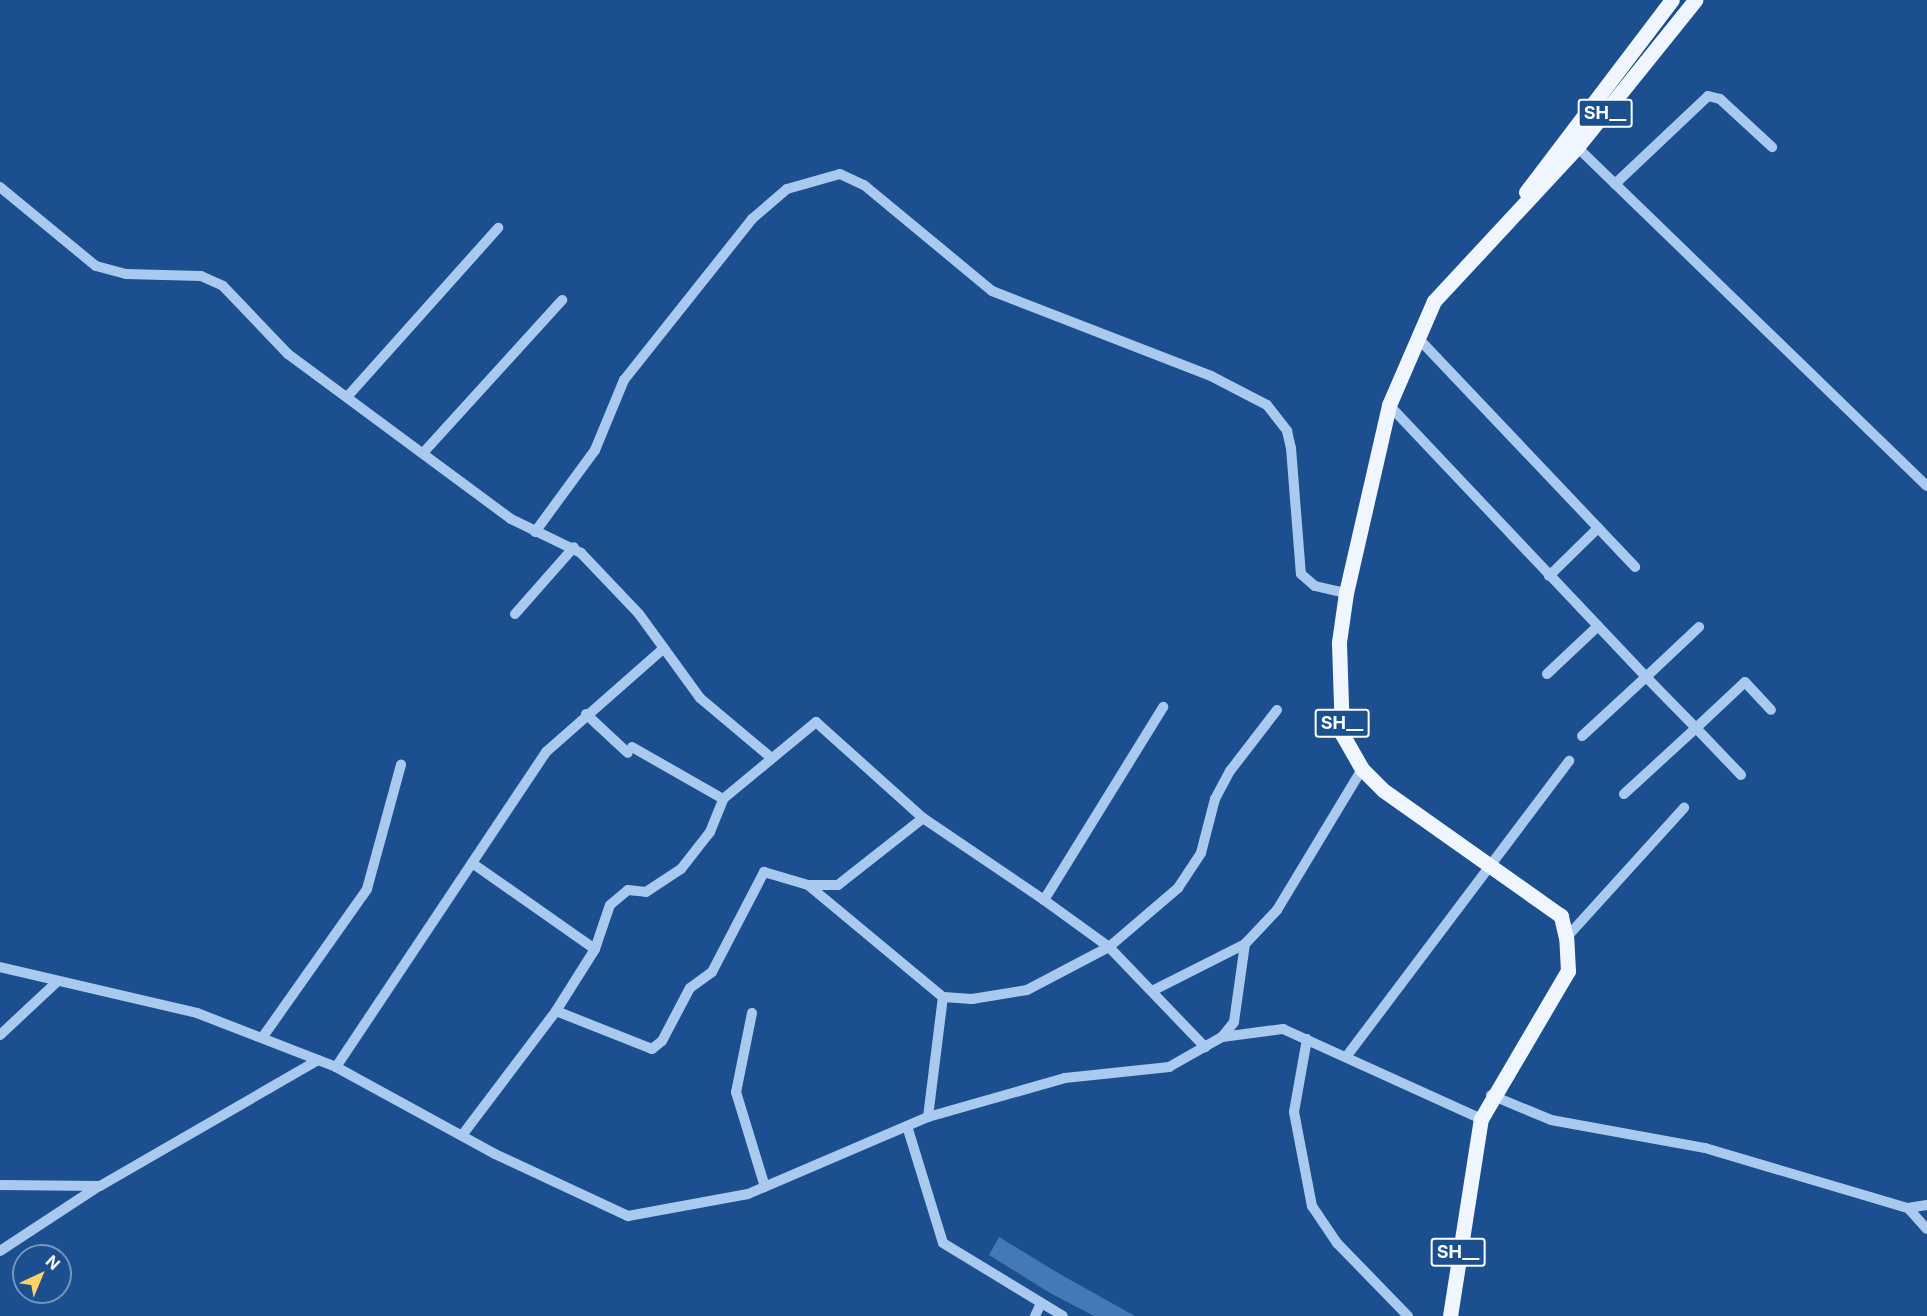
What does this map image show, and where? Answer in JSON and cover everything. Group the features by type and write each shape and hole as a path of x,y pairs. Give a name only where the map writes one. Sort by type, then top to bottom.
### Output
{"main road":[{"name":"SH__","path":"1508,220 1550,154 1672,0"},
{"name":"SH__","path":"1450,1316 1466,1188 1481,1119 1491,1095 1568,971 1566,938 1561,916 1362,769 1342,734 1339,642 1346,593 1389,405 1434,301 1577,147 1695,0"}],"street":[{"path":"1616,184 1708,96 1720,99 1772,147"},
{"path":"1577,147 1927,486"},
{"path":"535,532 595,450 624,380 752,219 787,189 840,174 864,185 992,291 1211,376 1267,405 1287,431 1291,448 1301,574 1315,586 1346,593"},
{"path":"0,187 96,266 126,274 201,276 224,286 288,354 535,532 574,547 664,648 700,698 769,756"},
{"path":"347,397 498,228"},
{"path":"423,453 562,300"},
{"path":"1417,337 1635,567"},
{"path":"1389,405 1549,576 1742,775"},
{"path":"1549,576 1598,528"},
{"path":"515,614 574,547"},
{"path":"1547,674 1598,626"},
{"path":"1582,736 1699,627"},
{"path":"336,1067 546,752 586,714 664,648"},
{"path":"1624,794 1745,682 1771,710"},
{"path":"1044,900 1163,707"},
{"path":"808,885 944,997 972,999 1028,990 1109,947 1178,888 1201,853 1225,780 1276,710"},
{"path":"586,714 630,750 723,798"},
{"path":"463,1134 556,1011 595,949 610,905 628,890 646,892 681,869 710,832 723,798 769,756 816,722 923,818 1109,947 1205,1047"},
{"path":"1346,1057 1488,864 1569,761"},
{"path":"262,1038 367,889 401,765"},
{"path":"1152,991 1245,944 1277,910 1362,769"},
{"path":"1566,938 1684,808"},
{"path":"556,1011 652,1049 662,1041 687,992 712,972 764,872 808,885 838,885 923,818"},
{"path":"472,863 595,949"},
{"path":"0,967 197,1013 336,1067 463,1134 628,1216 765,1187 928,1117 1065,1078 1169,1067 1222,1037 1234,1022 1245,944"},
{"path":"0,1035 58,981"},
{"path":"928,1117 944,997"},
{"path":"752,1013 736,1092 765,1187"},
{"path":"1222,1037 1283,1029 1481,1119"},
{"path":"1307,1039 1294,1112 1312,1206 1337,1243 1408,1316"},
{"path":"0,1251 100,1186 318,1060"},
{"path":"1491,1095 1519,1110 1551,1120 1776,1165 1908,1208 1927,1205"},
{"path":"907,1126 943,1243 1063,1316"},
{"path":"0,1185 100,1186"},
{"path":"1908,1208 1927,1229"},
{"path":"1035,1316 1041,1304"}],"building":[{"path":"999,1237 1135,1316 1094,1316 1050,1293 989,1255"}]}
